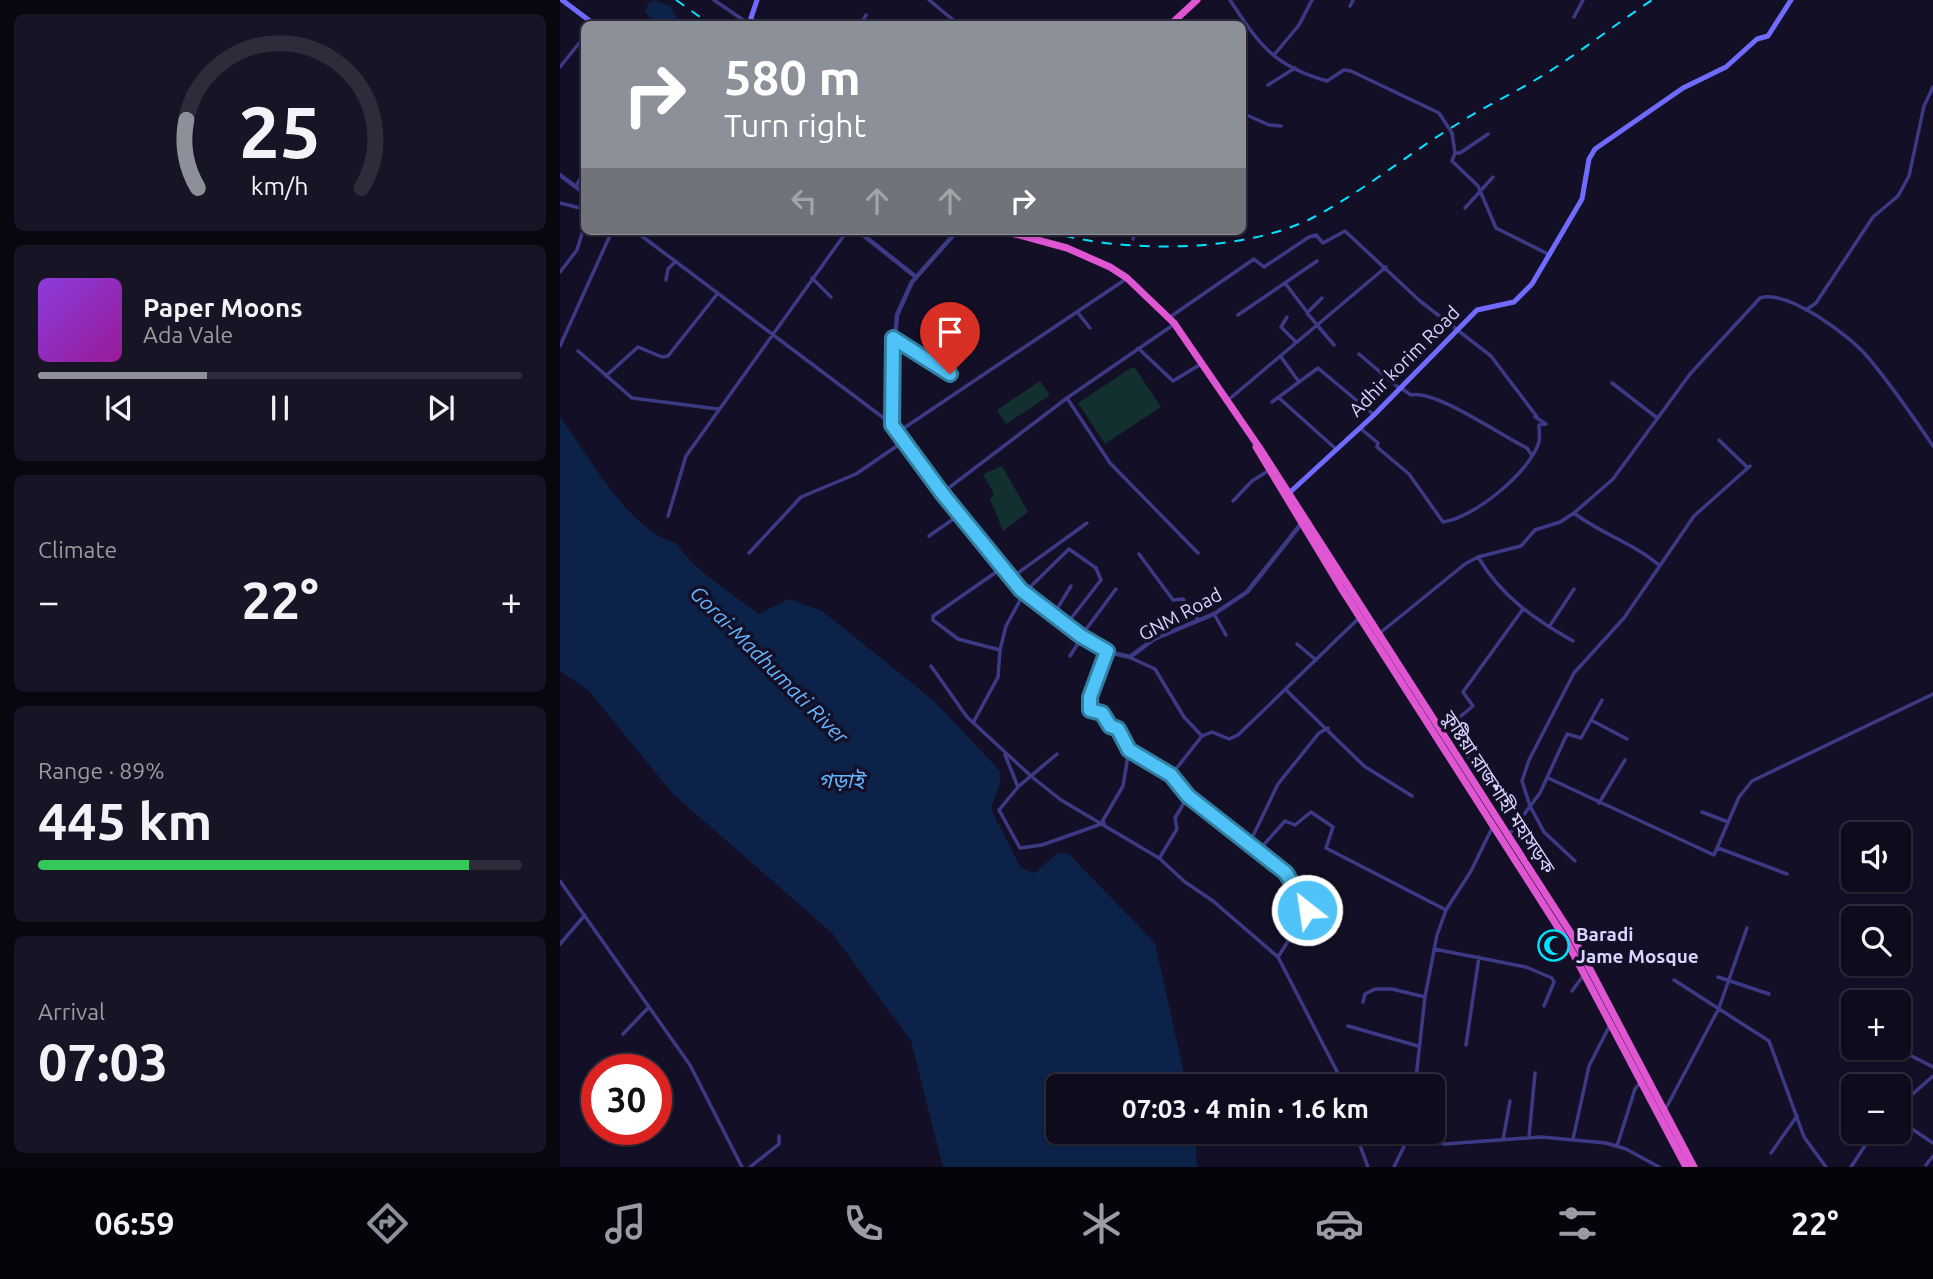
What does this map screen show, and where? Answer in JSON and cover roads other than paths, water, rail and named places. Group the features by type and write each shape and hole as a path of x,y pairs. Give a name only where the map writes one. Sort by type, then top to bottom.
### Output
{"highway":[{"path":"1176,21 1199,0"},
{"name":"কুষ্টিয়া রাজশাহী মহাসড়ক","path":"1018,235 1072,250 1127,278 1172,320 1256,446 1365,621 1378,634 1424,711 1444,730 1493,824 1517,856 1585,965 1654,1096 1686,1167"},
{"name":"কুষ্টিয়া রাজশাহী মহাসড়ক","path":"1256,446 1301,524 1473,788 1508,836 1517,856"},
{"name":"কুষ্টিয়া রাজশাহী মহাসড়ক","path":"1585,965 1586,974 1643,1082 1665,1110 1694,1167"}],"main road":[{"path":"751,21 757,0"},
{"name":"Adhir korim Road","path":"1286,496 1374,415 1477,310 1516,301 1550,256 1586,190 1586,171 1595,149 1683,88 1726,66 1757,39 1768,36 1791,0"},
{"path":"561,1 590,21"}],"street":[{"path":"929,0 954,21"},
{"path":"1230,0 1244,21"},
{"path":"1274,55 1300,25 1312,0"},
{"path":"1350,6 1353,0"},
{"path":"1574,17 1583,0"},
{"path":"716,1 747,21"},
{"path":"863,21 866,15"},
{"path":"1246,25 1258,43 1295,68 1327,81 1348,69 1439,113 1452,134 1452,161 1481,192 1496,228 1550,256"},
{"path":"560,66 581,41"},
{"path":"1268,85 1295,68"},
{"path":"1805,310 1816,303 1873,217 1898,196 1904,186 1909,176 1924,106 1933,87"},
{"path":"1246,115 1269,125 1281,126"},
{"path":"1454,153 1460,153 1488,134"},
{"path":"560,175 581,191"},
{"path":"1465,208 1493,177"},
{"path":"576,187 581,178"},
{"path":"560,203 581,208"},
{"path":"942,493 1254,259 1264,267 1313,235 1323,243 1345,231 1491,356 1535,416 1546,424 1539,425 1539,442 1499,495 1489,497 1466,514 1443,522 1409,474 1377,447 1372,435 1360,428"},
{"path":"560,272 577,250 582,235"},
{"path":"560,346 610,235"},
{"path":"640,235 892,425"},
{"path":"667,516 686,456 844,235"},
{"path":"863,235 916,277"},
{"path":"748,553 802,497 856,474 897,446 892,425 893,338 898,315 916,277 953,235"},
{"path":"1133,239 1134,235"},
{"path":"666,279 668,269 676,261"},
{"path":"1238,315 1317,261"},
{"path":"1226,402 1281,357 1315,324 1386,268"},
{"path":"812,278 831,297"},
{"path":"898,432 1127,278"},
{"path":"1284,284 1334,345"},
{"path":"606,376 638,346 662,357 668,356 718,293"},
{"path":"1378,634 1478,557 1514,549 1535,530 1574,513 1627,463 1656,417 1690,374 1760,298 1775,295 1805,310 1864,353 1933,446"},
{"path":"1307,313 1322,298"},
{"path":"1078,313 1090,328"},
{"path":"1286,317 1282,327 1296,342"},
{"path":"893,338 950,374"},
{"path":"1138,348 1172,381 1202,364"},
{"path":"578,351 632,398 718,409"},
{"path":"1359,354 1411,396 1426,396 1456,410 1527,448 1531,454"},
{"path":"1281,357 1299,382"},
{"path":"1272,402 1320,369 1374,415"},
{"path":"1612,383 1656,417"},
{"path":"1278,397 1337,450"},
{"path":"1067,398 1110,463 1198,554"},
{"name":"GNM Road","path":"892,425 959,515 1024,593 1082,637 1107,651 1130,657 1154,639 1213,614 1247,592 1301,524"},
{"path":"1575,861 1544,832 1530,806 1522,777 1569,681 1624,618 1694,516 1749,467 1719,440"},
{"path":"1233,501 1252,481 1268,471"},
{"path":"1574,513 1596,531 1618,537 1660,566"},
{"path":"929,536 959,515"},
{"path":"1010,578 1087,523"},
{"path":"973,723 998,677 1006,626 1024,593 1065,551 1075,550 1100,572 1101,580 1066,625"},
{"path":"1139,554 1173,600 1182,598 1198,620"},
{"path":"1478,557 1495,584 1523,609 1573,641"},
{"path":"1000,651 958,639 933,620 933,616 1002,568"},
{"path":"1053,616 1071,586"},
{"path":"1070,656 1116,589"},
{"path":"1549,628 1574,589"},
{"path":"1468,757 1444,730 1473,706 1463,692 1523,609"},
{"path":"1213,614 1226,635"},
{"path":"1171,775 1202,736 1212,732 1234,738 1316,660 1365,621"},
{"path":"1297,644 1316,660"},
{"path":"1107,651 1088,707 1102,713 1110,726 1118,729 1129,750 1171,775 1188,796 1259,850 1287,876 1306,907 1306,913 1278,957"},
{"path":"1130,657 1155,669 1184,717 1202,736"},
{"path":"931,666 973,723 1032,777 1060,800 1103,822 1159,858 1278,957 1338,1074"},
{"path":"1286,690 1364,766 1412,796"},
{"path":"1548,778 1712,855 1718,848 1739,797 1752,781 1933,694"},
{"path":"1508,836 1548,778 1567,734 1581,738 1602,700"},
{"path":"1591,720 1627,738"},
{"path":"1250,842 1278,784 1319,733 1328,728"},
{"path":"1057,754 1018,787 999,810 1020,848 1042,845 1103,822 1123,786 1129,750"},
{"path":"1005,754 1018,787"},
{"path":"1599,803 1625,760"},
{"path":"1159,858 1177,829 1175,818 1188,796"},
{"path":"1259,850 1285,821 1295,825 1311,812 1333,827 1326,848 1446,910"},
{"path":"1702,812 1728,822"},
{"path":"1416,1074 1434,948 1446,910 1471,871 1493,824"},
{"path":"1718,848 1787,874"},
{"path":"560,881 690,1065 728,1134 742,1167"},
{"path":"560,944 585,915"},
{"path":"1665,1110 1719,1008 1747,928"},
{"path":"1434,948 1526,967 1552,978 1554,982 1544,1006"},
{"path":"1466,1045 1479,957"},
{"path":"1572,991 1586,974"},
{"path":"1718,977 1769,994"},
{"path":"1674,980 1769,1041 1807,1142 1826,1167"},
{"path":"1363,1002 1365,994 1375,989 1425,997"},
{"path":"622,1034 649,1007"},
{"path":"1573,1139 1589,1066 1605,1031 1612,1024"},
{"path":"1348,1027 1418,1046"},
{"path":"1911,1056 1933,1067"},
{"path":"1529,1138 1535,1073"},
{"path":"1911,1095 1933,1076"},
{"path":"1617,1146 1635,1089 1643,1082"},
{"path":"1503,1140 1510,1101"},
{"path":"1771,1153 1797,1116"},
{"path":"1911,1127 1933,1143"},
{"path":"750,1167 779,1144 779,1136"},
{"path":"1445,1144 1529,1138 1573,1139 1617,1146 1659,1167"},
{"path":"1359,1144 1368,1167"},
{"path":"1394,1167 1405,1144"},
{"path":"1851,1167 1866,1144"},
{"path":"1926,1165 1933,1156"}],"water":[{"path":"655,0 670,6 679,21 655,21 645,12 649,3"},
{"name":"গড়াই","path":"560,417 626,508 659,536 676,543 693,563 714,581 759,614 788,599 822,611 936,703 1000,771 1000,782 992,811 1021,868 1034,873 1058,853 1069,854 1155,943 1184,1074 1046,1074 1046,1144 1196,1144 1197,1167 943,1167 911,1041 832,933 673,794 589,691 560,671"}],"railway":[{"path":"676,0 706,21"},
{"path":"1063,235 1109,243 1180,246 1216,244 1283,230 1312,218 1350,196 1440,135 1556,67 1652,0"}],"place":[{"name":"Baradi Jame Mosque","path":"1553,945"}],"water label":[{"name":"Gorai-Madhumati River","path":"769,665"}]}
